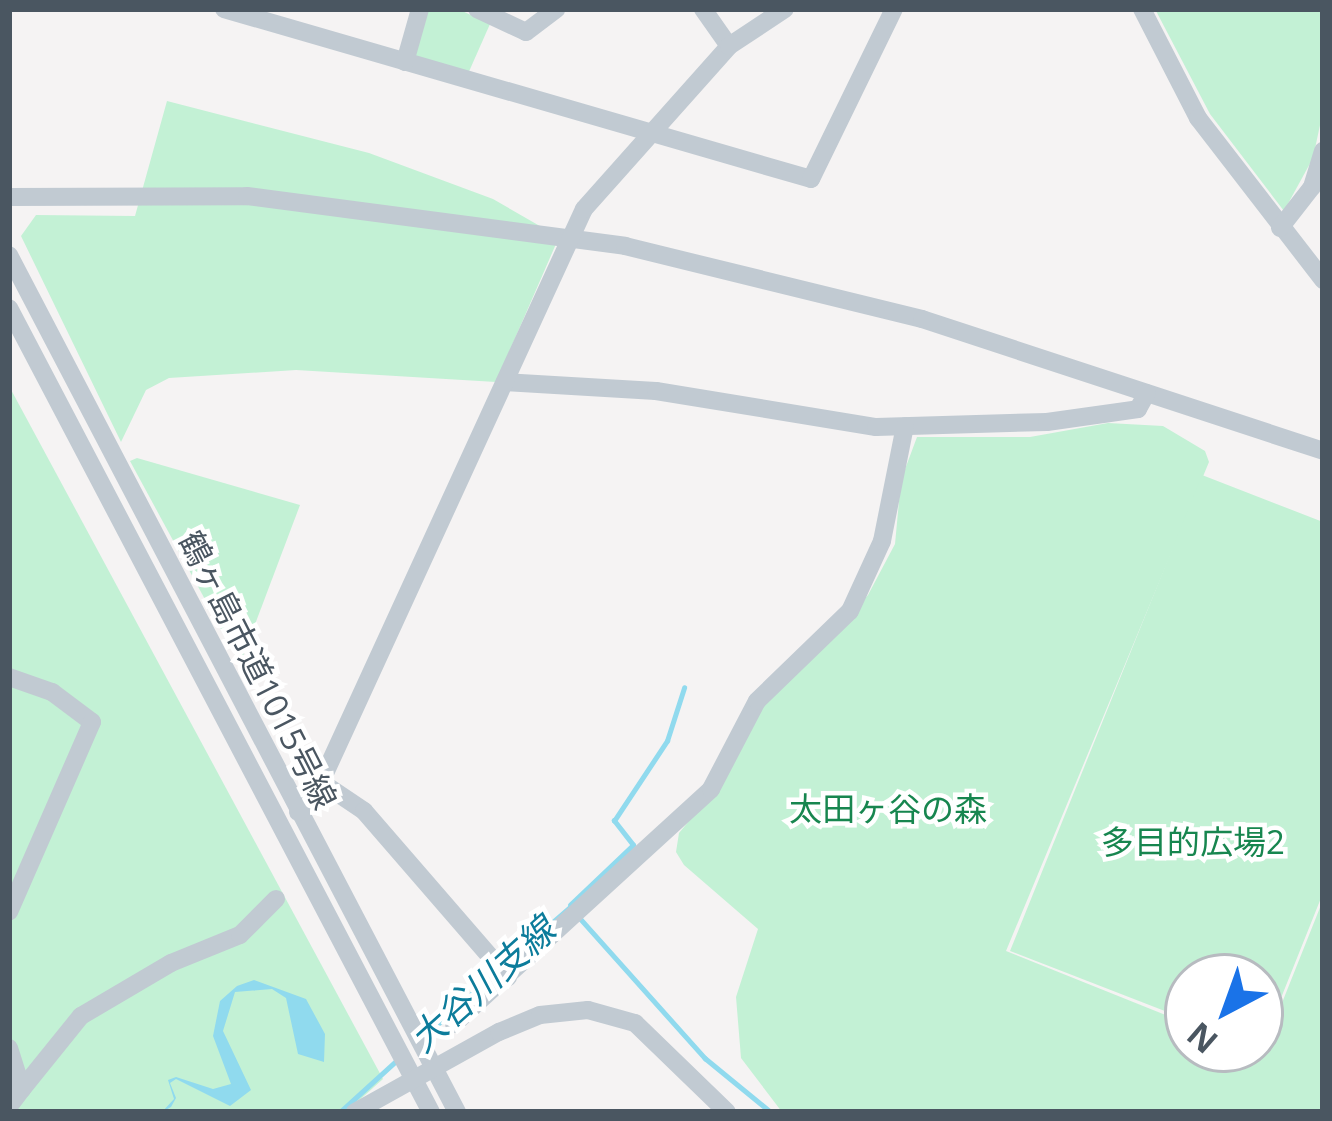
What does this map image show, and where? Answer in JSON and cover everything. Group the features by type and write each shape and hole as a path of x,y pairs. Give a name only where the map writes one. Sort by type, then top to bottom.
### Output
{"street":[{"path":"224,9 812,179 894,9"},
{"path":"405,62 420,9"},
{"path":"477,9 526,32 556,9"},
{"path":"703,9 729,46"},
{"path":"298,812 321,782 584,209 729,46 785,9"},
{"path":"1142,9 1179,88 1323,280"},
{"path":"1280,227 1312,187 1323,151"},
{"path":"9,197 247,196 572,236 812,287 1323,451"},
{"name":"鶴ヶ島市道1015号線","path":"9,255 457,1112"},
{"name":"鶴ヶ島市道1015号線","path":"9,308 431,1112"},
{"path":"505,382 656,391 904,426 1122,412 1138,409 1147,393"},
{"path":"454,1024 712,789 757,700 850,611 882,541 904,426"},
{"path":"9,677 52,692 92,722 9,912"},
{"path":"321,782 364,812 508,977"},
{"path":"9,1106 81,1016 151,974 240,935 276,899"},
{"path":"356,1112 412,1076 540,1015 588,1010 635,1023 727,1112"},
{"path":"9,1048 22,1089"}],"green space":[{"path":"429,9 458,9 490,24 467,76 411,60"},
{"path":"1155,9 1323,9 1323,111 1313,158 1284,211 1210,114"},
{"path":"167,101 369,153 493,199 559,237 496,382 296,370 169,378 146,390 121,442 21,236 36,215 135,216"},
{"path":"9,386 383,1079 346,1112 9,1112"},
{"name":"太田ヶ谷の森","path":"1108,423 1163,426 1205,451 1209,462 1006,951 1164,1014 1164,1073 1284,1073 1284,998 1323,900 1323,1112 782,1112 741,1058 736,997 758,929 684,865 676,852 679,833 724,779 757,707 868,595 895,544 901,480 917,437 1030,437"},
{"path":"137,458 300,505 240,664 130,461"},
{"name":"多目的広場2","path":"1202,475 1323,522 1323,893 1284,990 1284,953 1164,953 1164,1011 1010,951"}],"water":[{"path":"254,980 306,999 325,1034 324,1062 298,1054 286,998 272,989 235,992 223,1031 251,1090 230,1106 176,1079 170,1083 176,1098 162,1112 174,1099 168,1080 176,1077 213,1089 231,1084 213,1036 220,1001 237,986"}],"waterway":[{"path":"570,905 633,845 614,821 667,741 684,688"},
{"name":"大谷川支線","path":"503,965 570,907"},
{"name":"大谷川支線","path":"578,916 705,1058 771,1112"},
{"name":"大谷川支線","path":"423,1037 495,973"},
{"name":"大谷川支線","path":"340,1112 396,1061"}]}
